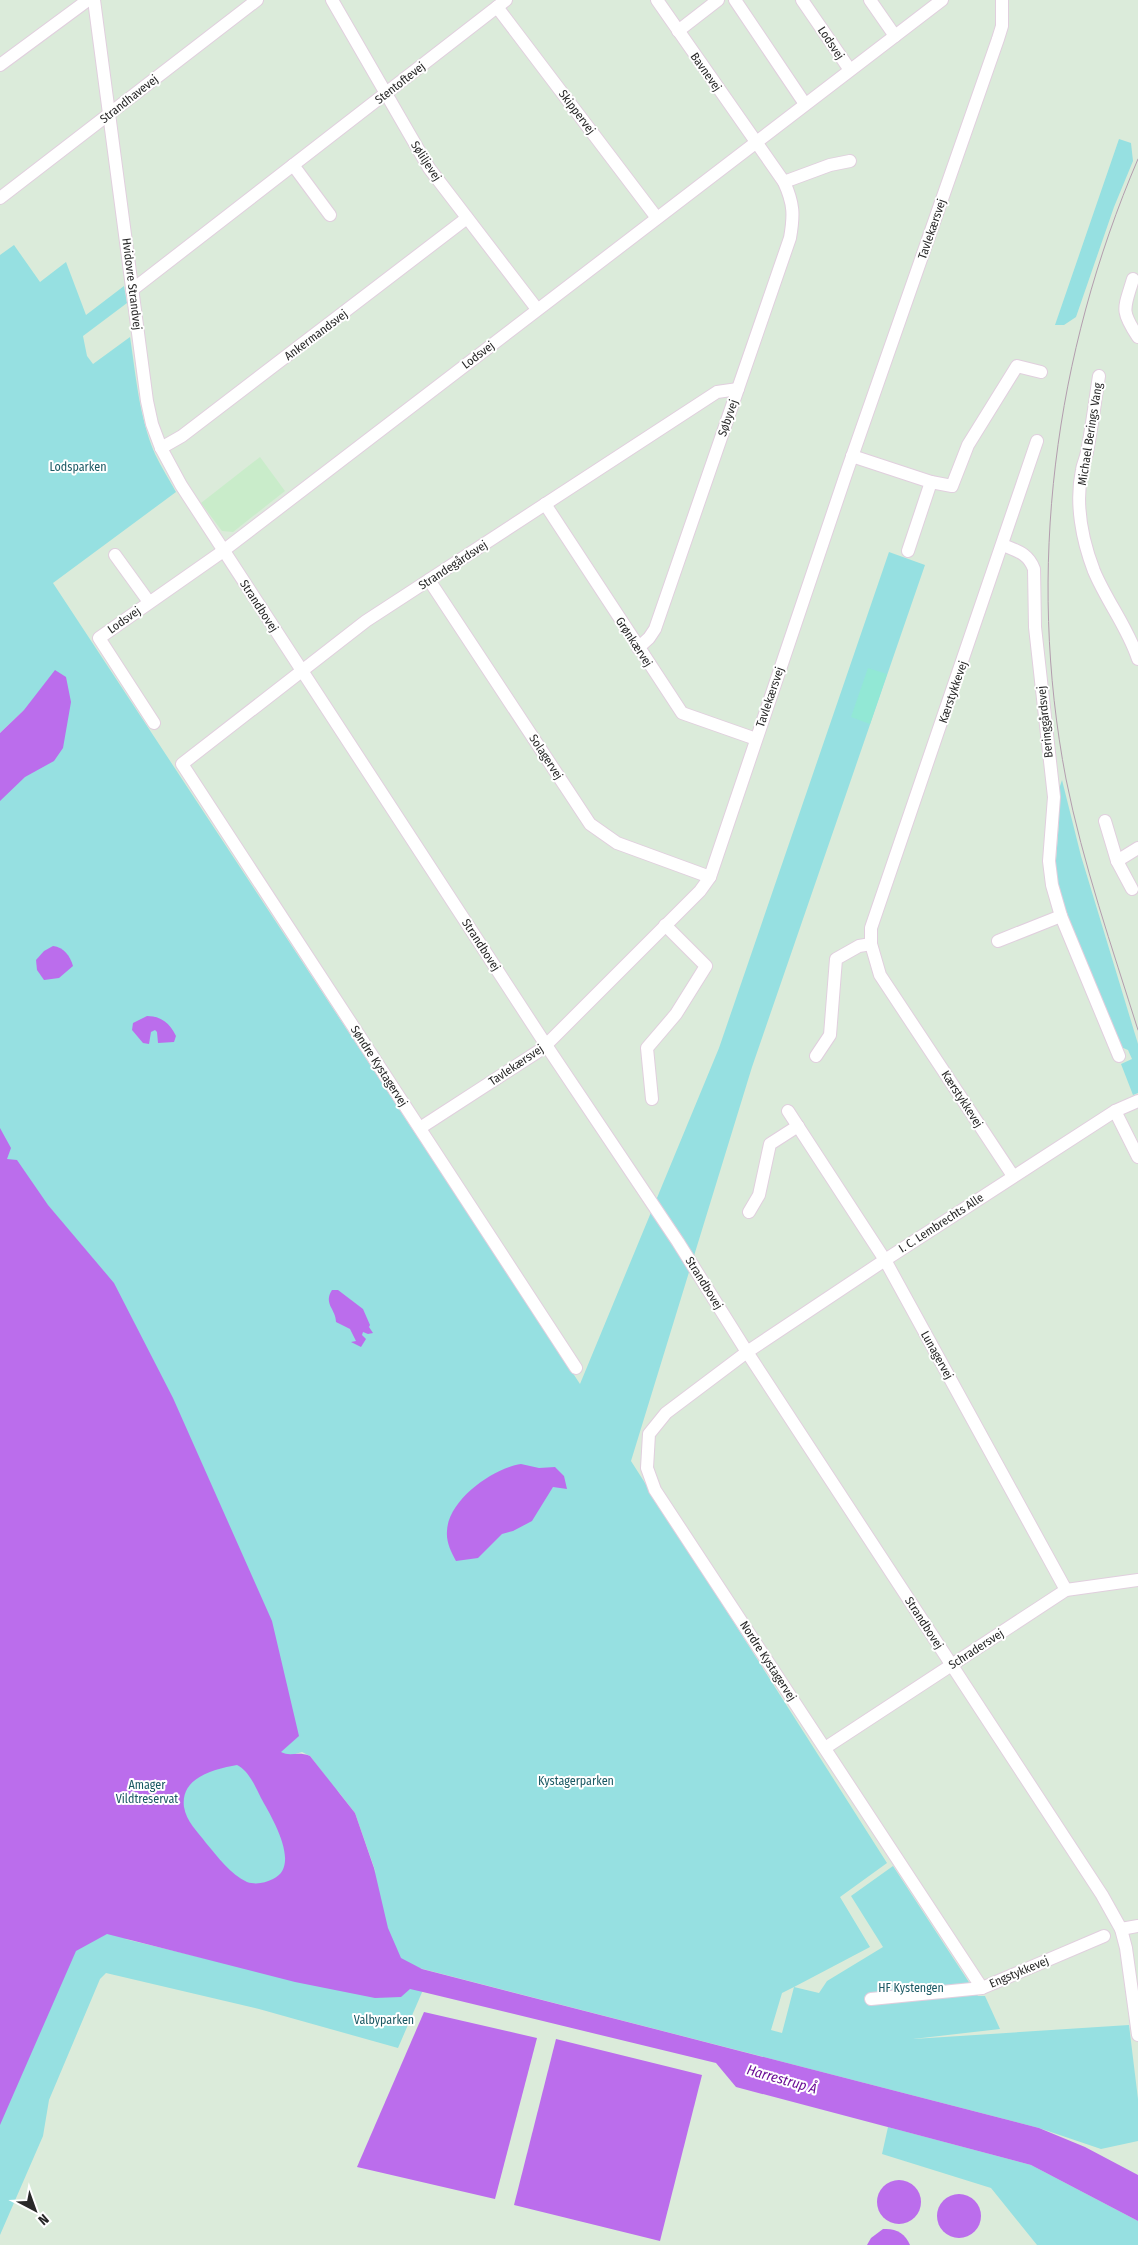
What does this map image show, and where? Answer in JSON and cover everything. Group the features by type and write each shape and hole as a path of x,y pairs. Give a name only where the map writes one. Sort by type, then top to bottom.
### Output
{"street":[{"path":"0,65 88,0"},
{"name":"Hvidovre Strandvej","path":"94,0 147,401 152,424 161,448 181,485 223,550"},
{"name":"Strandhavevej","path":"0,198 258,0"},
{"name":"Søliljevej","path":"332,0 429,168 537,310"},
{"name":"Bavnevej","path":"657,0 755,143"},
{"path":"678,31 718,0"},
{"path":"735,0 805,104"},
{"name":"Lodsvej","path":"802,0 850,70"},
{"path":"870,0 895,36"},
{"name":"Tavlekærsvej","path":"420,1128 546,1045 700,892 710,877 852,456 998,39 1002,18 1002,0"},
{"name":"Lodsvej","path":"154,723 99,638 223,550 940,1"},
{"name":"Stentoftevej","path":"132,290 502,4"},
{"name":"Skippervej","path":"502,4 657,218"},
{"name":"Søbyvej","path":"638,648 649,638 655,629 790,238 793,220 792,200 784,182 755,143"},
{"path":"784,182 830,165 850,161"},
{"path":"293,166 330,215"},
{"name":"Ankermandsvej","path":"161,448 182,436 467,218"},
{"path":"1132,279 1123,310 1138,337"},
{"path":"852,456 931,482 952,486 968,445 1017,366 1042,372"},
{"name":"Michael Berings Vang","path":"1099,376 1087,452 1081,471 1079,512 1084,542 1094,570 1105,596 1133,643 1138,660"},
{"name":"Strandegårdsvej","path":"182,764 366,621 717,392 738,389"},
{"name":"Kærstykkevej","path":"1013,1176 880,975 871,944 871,928 1037,441"},
{"path":"908,551 931,482"},
{"name":"Grønkærvej","path":"545,504 682,713 756,739"},
{"name":"Beringgårdsvej","path":"1003,545 1025,554 1031,560 1034,568 1035,628 1054,797 1049,860 1052,885 1061,916 1119,1056"},
{"name":"Strandbovej","path":"223,550 546,1045 678,1242 747,1352 1102,1895 1121,1929 1126,1948 1138,2035"},
{"name":"Lodsvej","path":"115,556 149,602"},
{"name":"Solagervej","path":"429,580 590,824 617,843 710,877"},
{"name":"Søndre Kystagervej","path":"182,764 576,1368"},
{"path":"1105,821 1117,861 1132,889"},
{"path":"1117,861 1138,848"},
{"path":"998,942 1061,916"},
{"path":"652,1099 647,1048 676,1014 706,966 665,925"},
{"path":"816,1056 830,1035 836,959 859,946 871,944"},
{"name":"I. C. Lembrechts Alle","path":"747,1352 1013,1176 1115,1111 1138,1101"},
{"name":"Lunagervej","path":"788,1111 885,1260 1066,1590"},
{"path":"1115,1111 1138,1157"},
{"path":"749,1212 759,1195 770,1144 798,1126"},
{"name":"Nordre Kystagervej","path":"747,1352 666,1413 649,1434 647,1468 655,1490 982,1988"},
{"name":"Schradersvej","path":"825,1748 1066,1590 1138,1580"},
{"path":"1121,1929 1138,1926"},
{"name":"Engstykkevej","path":"871,2000 982,1988 1104,1936"}],"shaded area":[{"path":"260,457 285,491 233,532 222,531 201,503"},
{"path":"868,668 887,674 870,724 851,717"}],"green space":[{"path":"1119,139 1131,143 1133,161 1114,207 1076,317 1064,325 1055,325"},
{"name":"Kystagerparken","path":"14,245 40,282 66,262 86,315 124,286 127,303 83,336 87,356 93,364 130,337 145,426 155,454 176,492 53,583 580,1384 719,1048 889,552 925,565 752,1067 631,1461 887,1863 840,1897 870,1947 794,1987 819,1993 827,1981 883,1947 851,1896 893,1866 978,1996 985,1996 1000,2029 913,2039 1129,2025 1138,2099 1138,2141 1101,2149 1039,2128 419,1968 125,1939 298,1981 414,1987 423,1990 398,2048 259,2009 106,1973 100,1979 49,2100 43,2136 0,2235 0,743 24,710 0,733 0,255","holes":["45,1202 61,1221 39,1217","302,1752 310,1756 327,1778 295,1754","337,1790 355,1813 376,1873","794,1987 782,2033 771,2030 782,1993"]},
{"path":"1062,780 1081,856 1138,1044 1138,1093 1133,1095 1121,1064 1132,1059 1128,1050 1121,1047 1063,908 1055,873 1059,821 1057,795"},
{"path":"888,2127 1031,2165 1138,2221 1138,2245 1037,2245 991,2188 882,2154"}],"water":[{"path":"55,670 66,677 71,702 63,748 54,761 25,777 0,801 0,733 24,710"},
{"path":"53,946 60,948 66,953 73,966 59,978 44,980 37,970 36,960 44,951"},
{"path":"147,1016 157,1017 168,1024 176,1036 174,1042 158,1043 155,1030 151,1032 149,1044 143,1043 132,1030 133,1023"},
{"name":"Amager Vildtreservat","path":"0,1128 11,1148 7,1159 17,1160 48,1205 114,1283 173,1398 272,1621 299,1736 281,1752 310,1756 355,1813 374,1868 388,1928 401,1958 422,1969 1039,2128 1085,2147 1138,2175 1138,2221 1031,2165 736,2087 716,2063 410,1989 401,1997 375,1998 295,1982 107,1934 76,1951 0,2125","holes":["237,1765 251,1779 271,1816 282,1840 285,1852 285,1863 281,1873 267,1882 247,1882 230,1870 193,1826 185,1812 184,1797 193,1782 201,1776 219,1769"]},
{"path":"332,1290 338,1290 363,1309 373,1333 363,1332 362,1335 366,1339 361,1347 351,1342 356,1341 350,1329 336,1322 329,1303"},
{"path":"521,1464 539,1468 555,1467 564,1476 567,1489 553,1487 532,1521 513,1531 502,1534 478,1558 456,1561 447,1539 449,1519 455,1508 463,1497 486,1479 498,1472"},
{"path":"424,2012 537,2038 495,2199 357,2167"},
{"path":"556,2039 702,2075 660,2241 514,2205"},
{"path":"899,2180 911,2184 917,2190 921,2202 917,2214 911,2220 899,2224 887,2220 881,2214 877,2202 881,2190 887,2184"},
{"path":"959,2194 971,2198 977,2204 981,2216 977,2228 971,2234 959,2238 947,2234 941,2228 937,2216 941,2204 947,2198"},
{"path":"883,2229 892,2229 899,2232 906,2237 910,2245 867,2245 871,2238"}],"tram line":[{"path":"1138,159 1109,233 1086,309 1068,386 1056,464 1049,543 1049,622 1054,700 1066,779 1099,905 1138,1030"}],"park label":[{"name":"Lodsparken","path":"78,467"},
{"name":"HF Kystengen","path":"911,1988"},
{"name":"Valbyparken","path":"384,2020"}],"water label":[{"name":"Harrestrup Å","path":"782,2079"}]}
